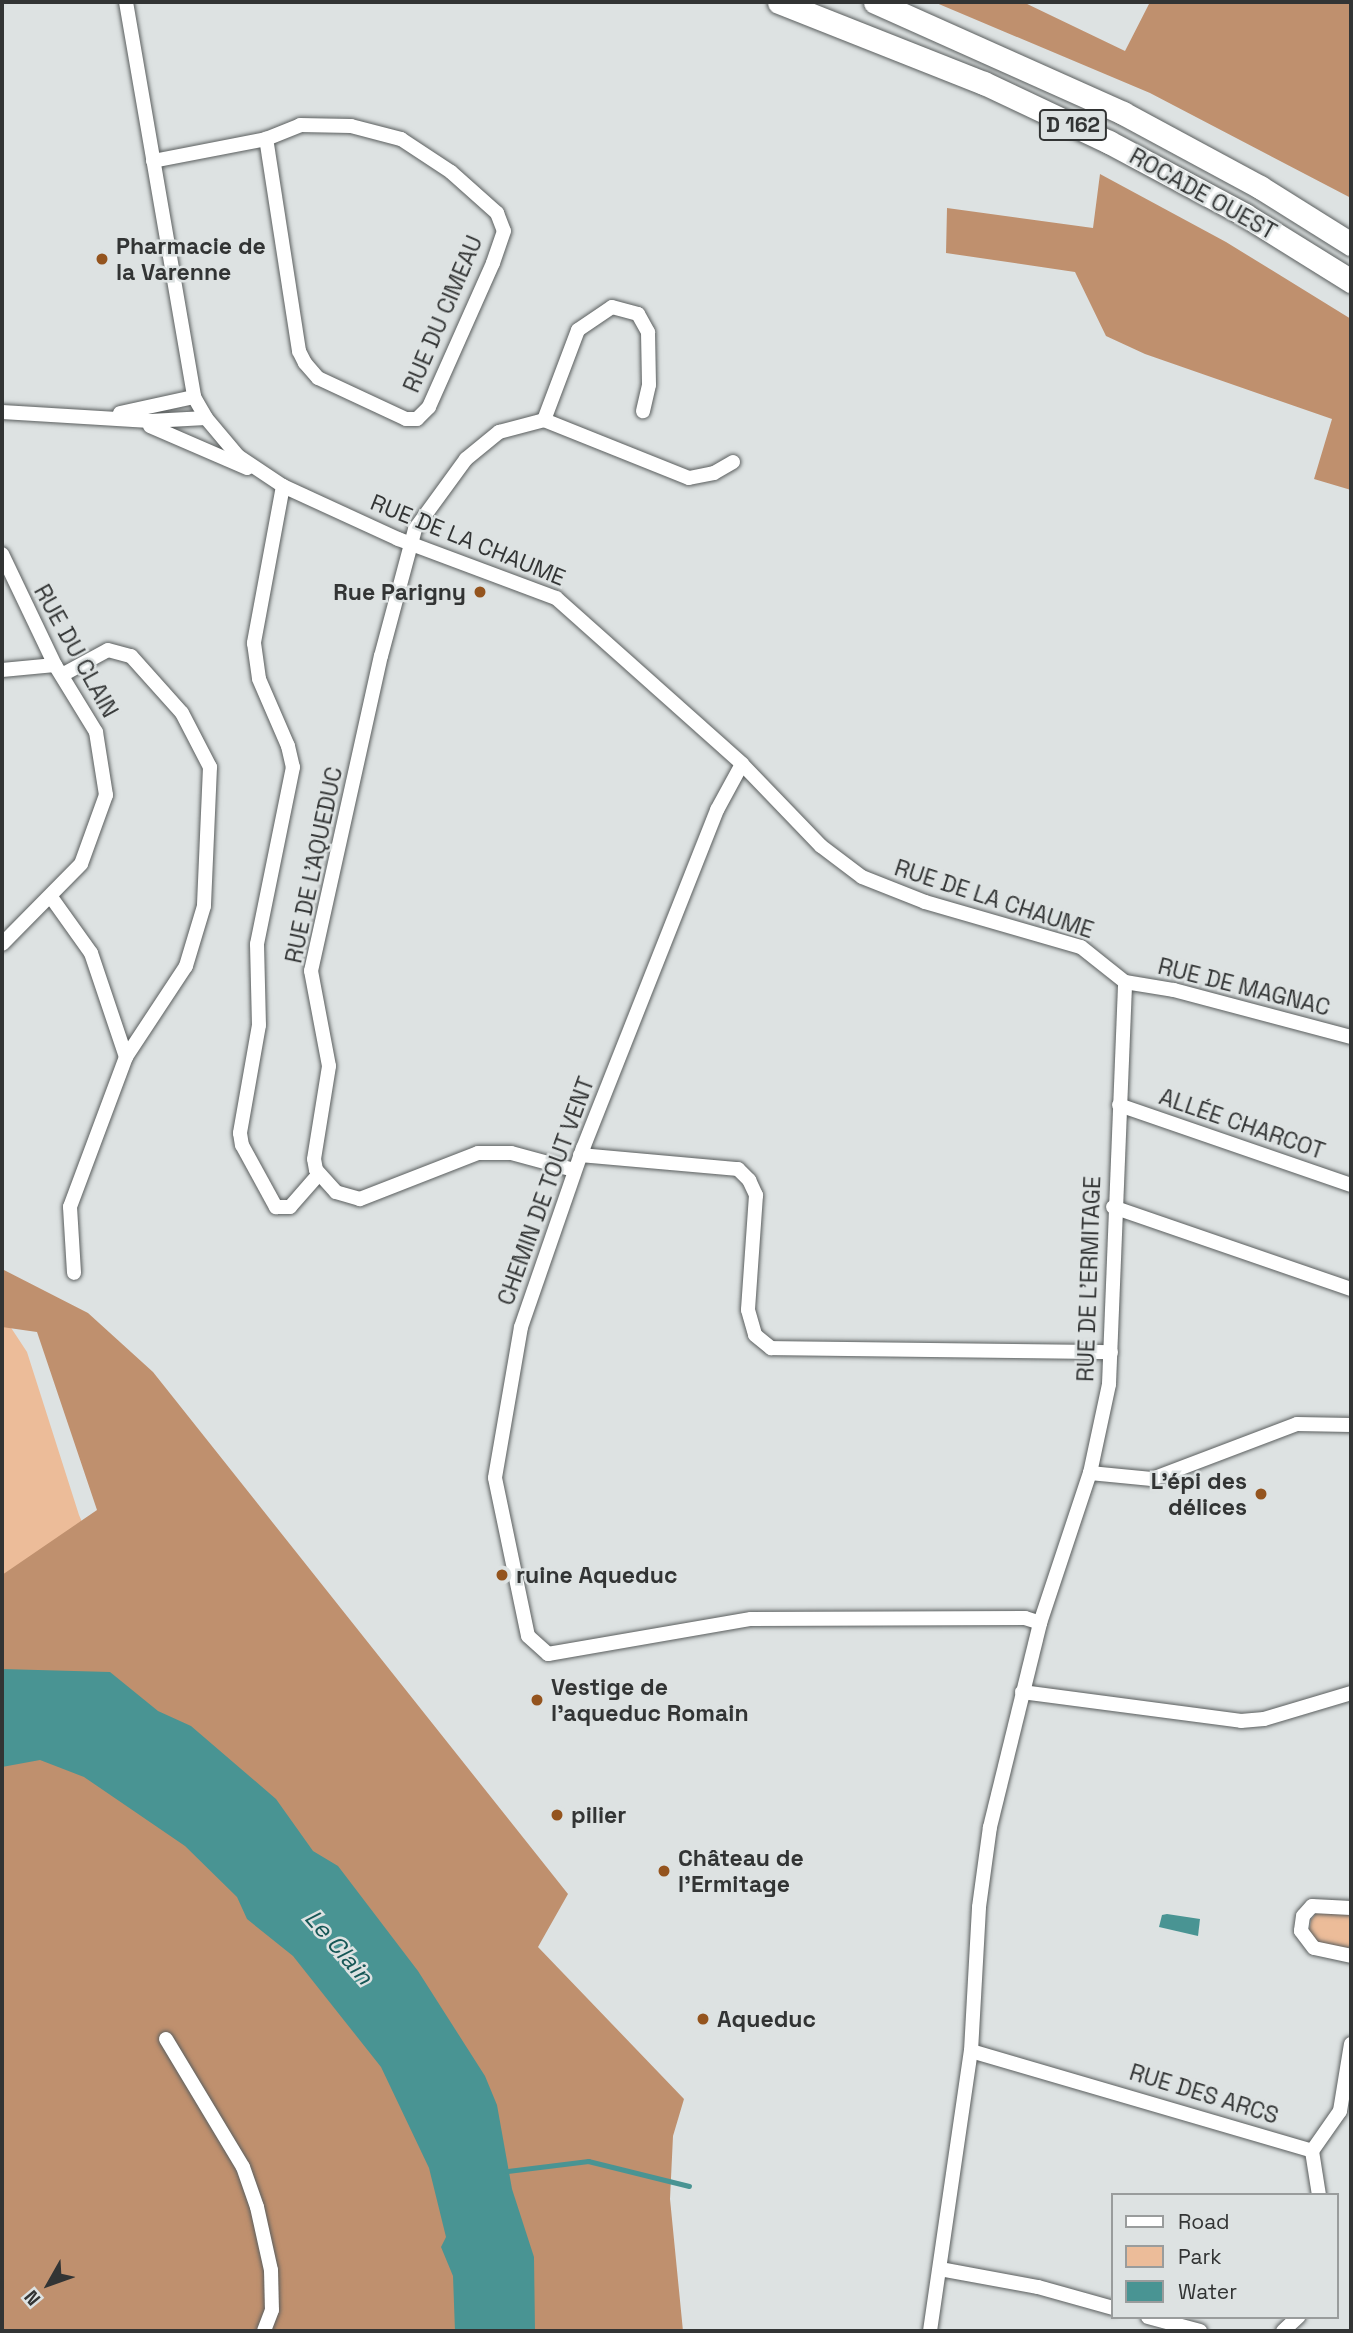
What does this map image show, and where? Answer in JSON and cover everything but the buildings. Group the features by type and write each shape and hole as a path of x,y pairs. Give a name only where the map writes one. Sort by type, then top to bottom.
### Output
{"main road":[{"name":"ROCADE OUEST","path":"779,2 959,72 1109,142 1245,215 1351,281"},
{"name":"ROCADE OUEST","path":"875,2 1123,113 1260,187 1351,244"}],"street":[{"name":"RUE DE LA CHAUME","path":"126,2 194,397 206,418 239,456 283,486 409,542 556,598 742,764 812,837 862,877 925,902 1081,947 1125,982"},
{"name":"RUE DU CIMEAU","path":"153,161 266,139 300,125 351,126 401,139 451,172 497,213 504,230 493,262 429,407 417,419 406,419 318,378 299,351 266,139"},
{"path":"544,420 578,330 612,307 638,314 648,332 649,385 643,411"},
{"path":"112,415 194,397"},
{"path":"2,412 112,415 150,421 206,418"},
{"path":"112,415 173,432 268,477"},
{"path":"409,542 452,476 481,445 509,427 544,420 689,478 713,473 733,462"},
{"path":"283,486 254,643 259,679 288,746 293,767 257,944 259,1025 240,1133 270,1201 276,1207 290,1208 318,1175 335,1192 360,1199 478,1153 512,1153 574,1170"},
{"name":"RUE DE L'AQUEDUC","path":"318,1175 314,1159 329,1066 311,971 409,542"},
{"name":"RUE DU CLAIN","path":"2,554 59,670 96,732 106,795 89,850 51,897 2,944"},
{"path":"2,670 59,670 107,650 131,656 182,713 210,767 204,906 186,966 126,1057 71,1207 74,1273"},
{"name":"CHEMIN DE TOUT VENT","path":"742,764 731,777 574,1170 522,1327 495,1478 528,1636 548,1654 751,1619 1025,1618 1040,1623"},
{"path":"51,897 91,953 126,1057"},
{"name":"RUE DE MAGNAC","path":"1125,982 1174,989 1351,1037"},
{"name":"RUE DE L'ERMITAGE","path":"930,2331 971,2050 982,1880 990,1827 1040,1623 1090,1473 1111,1352 1114,1207 1125,982"},
{"name":"ALLÉE CHARCOT","path":"1119,1105 1351,1185"},
{"path":"580,1155 738,1169 749,1180 756,1195 748,1310 755,1335 771,1348 1111,1352"},
{"path":"1114,1207 1351,1289"},
{"path":"1090,1473 1107,1478 1152,1479 1278,1429 1322,1422 1351,1425"},
{"path":"1022,1692 1232,1721 1264,1718 1351,1693"},
{"path":"1351,1908 1312,1906 1303,1916 1301,1931 1314,1948 1351,1956"},
{"path":"166,2039 243,2167 257,2207 271,2270 272,2310 264,2331"},
{"path":"1319,2193 1312,2151 1340,2111 1351,2044"},
{"name":"RUE DES ARCS","path":"971,2050 1312,2151"},
{"path":"940,2269 1038,2287 1112,2308"},
{"path":"1155,2319 1199,2331"},
{"path":"1283,2331 1296,2319"}],"green space":[{"path":"2,1314 27,1352 79,1515 104,1572 2,1669"},
{"path":"1318,1911 1350,1915 1351,1945 1347,1949 1321,1945 1309,1934 1311,1920"}],"shaded area":[{"path":"934,2 1023,2 1125,51 1150,2 1351,2 1351,198 1150,93"},
{"path":"1100,174 1226,242 1351,319 1351,490 1314,479 1332,419 1145,354 1106,336 1075,272 946,253 947,208 1093,228"},
{"path":"2,1269 88,1313 153,1372 568,1894 538,1947 684,2099 673,2136 670,2199 683,2331 2,2331 2,1575 97,1510 37,1332 2,1327"}],"water":[{"name":"Le Clain","path":"2,1669 110,1672 158,1711 191,1726 276,1799 313,1851 338,1866 418,1971 485,2076 497,2105 512,2189 534,2257 535,2331 455,2331 453,2276 441,2247 446,2237 429,2168 381,2067 293,1956 247,1919 237,1897 185,1846 84,1777 40,1760 2,1767"},
{"path":"1162,1915 1200,1919 1198,1936 1159,1927"}],"waterway":[{"path":"507,2171 588,2161 689,2186"}],"place":[{"name":"Pharmacie de la Varenne","path":"102,259"},
{"name":"Rue Parigny","path":"480,592"},
{"name":"L'épi des délices","path":"1261,1494"},
{"name":"ruine Aqueduc","path":"502,1575"},
{"name":"Vestige de l'aqueduc Romain","path":"537,1700"},
{"name":"pilier","path":"557,1815"},
{"name":"Château de l'Ermitage","path":"664,1871"},
{"name":"Aqueduc","path":"703,2019"}]}
